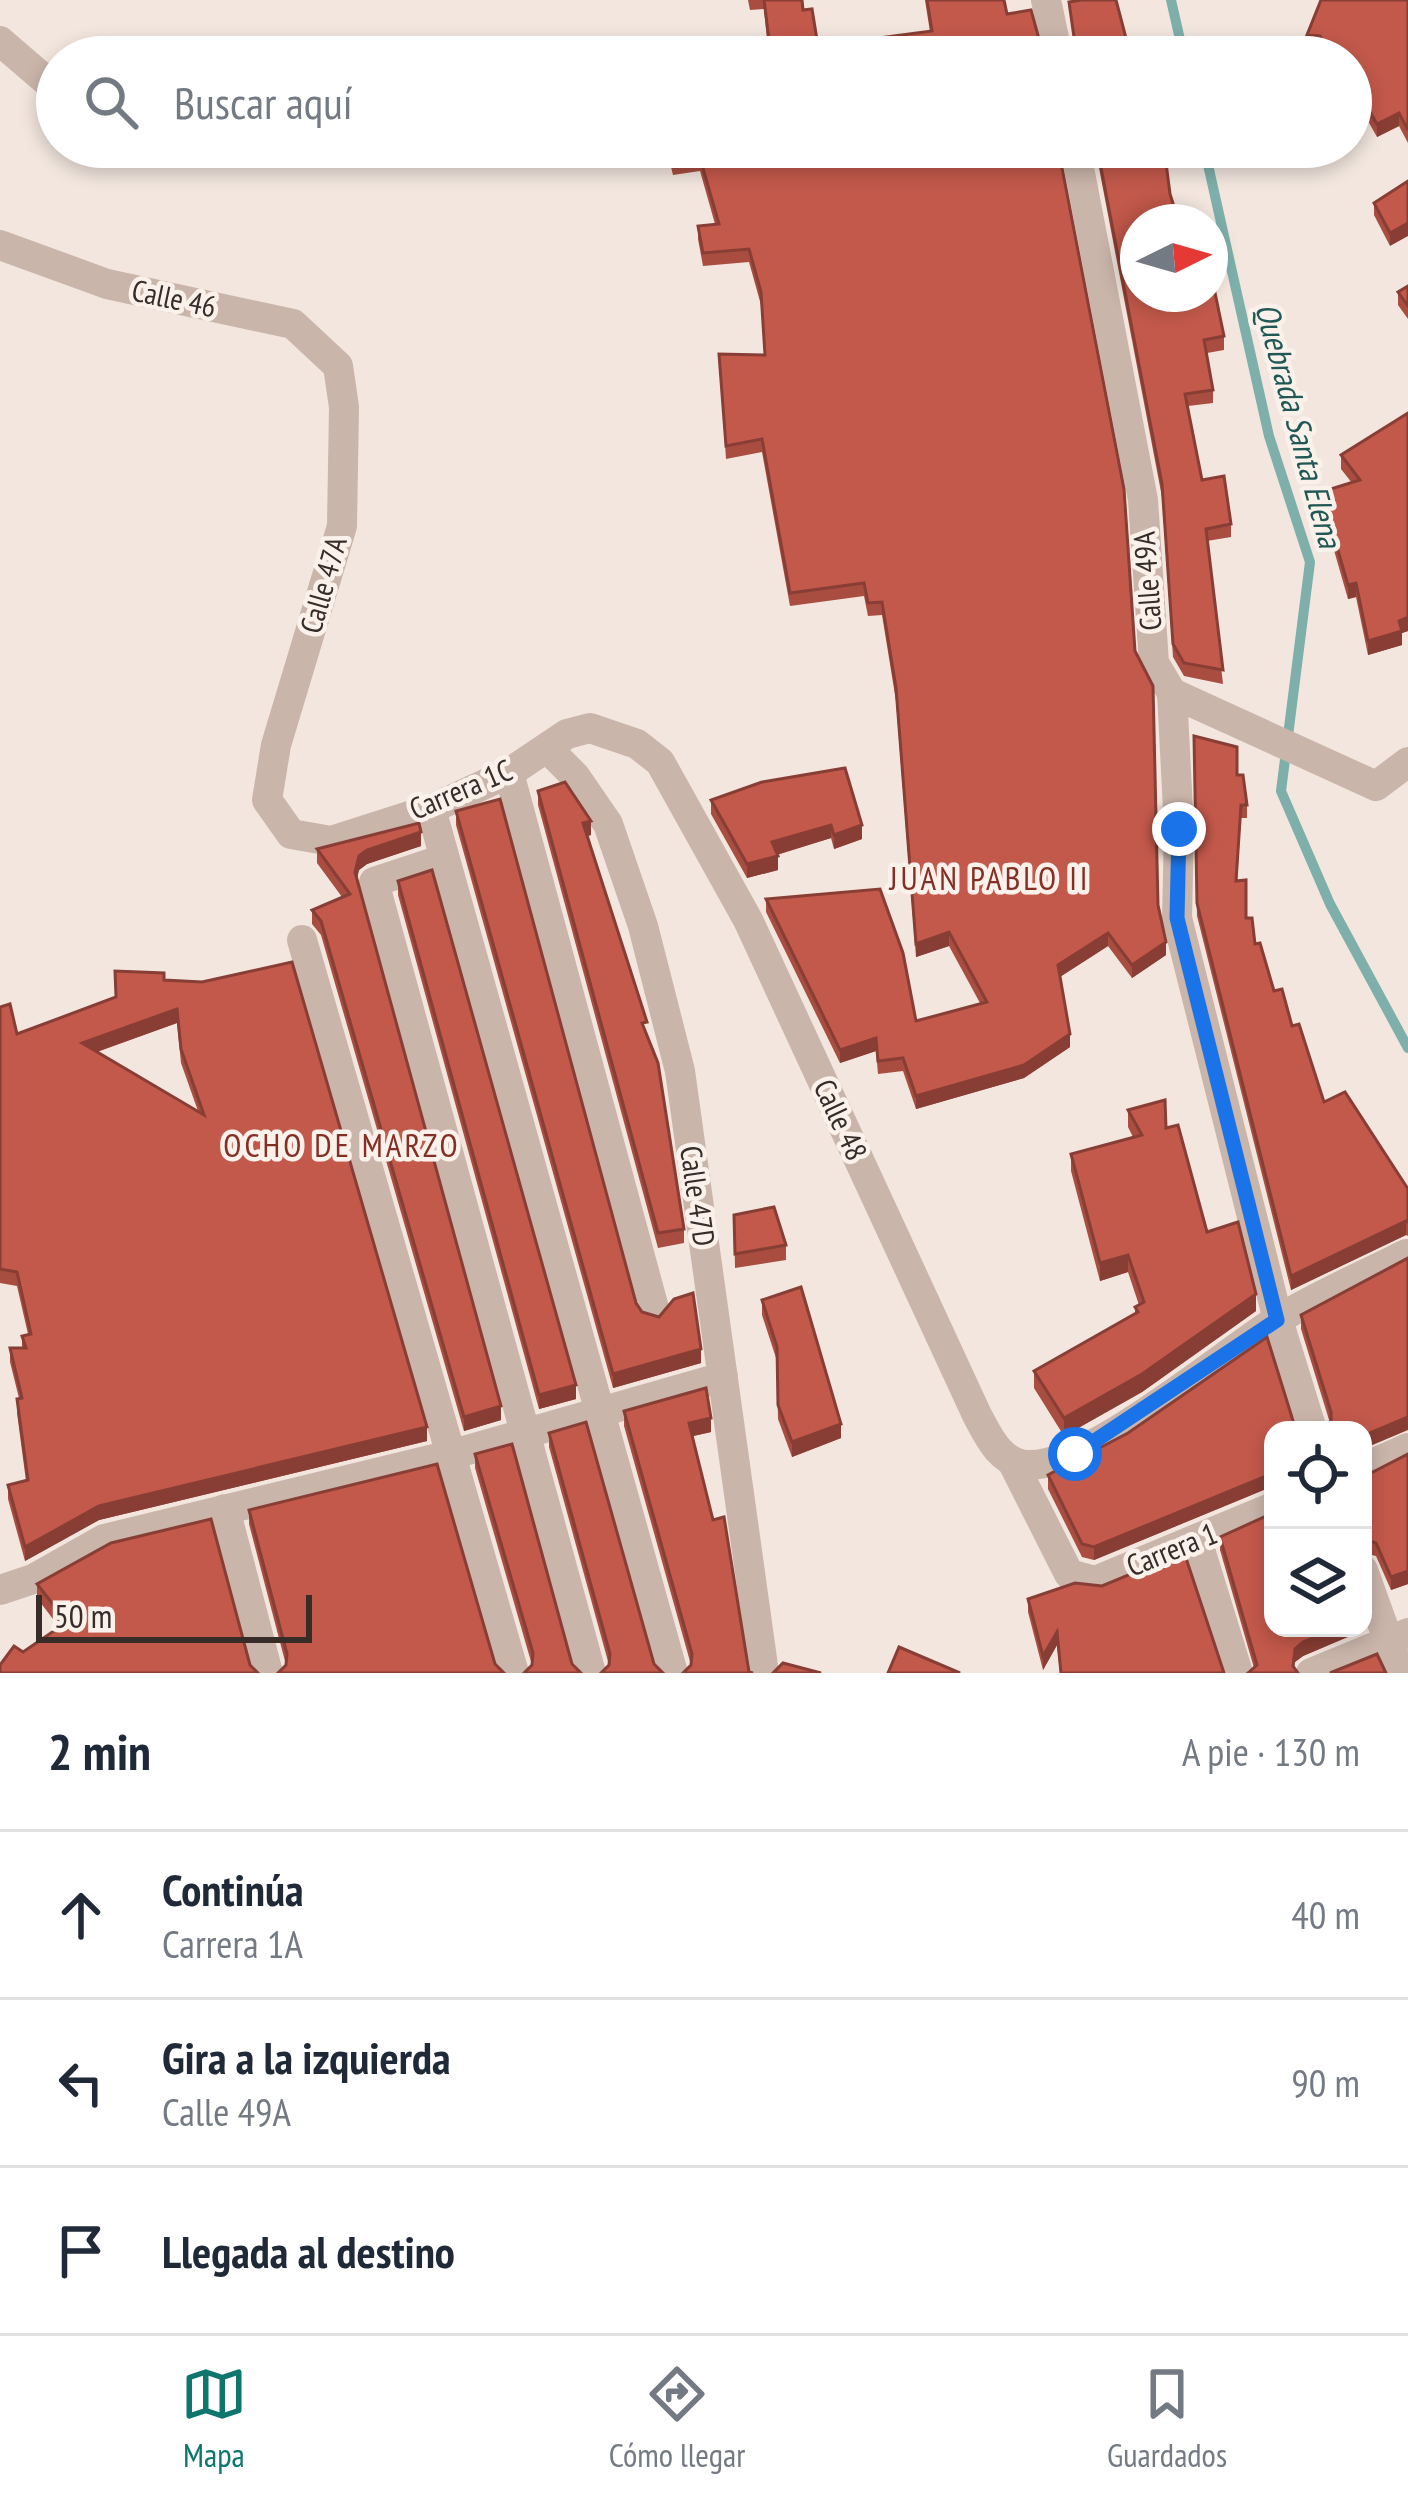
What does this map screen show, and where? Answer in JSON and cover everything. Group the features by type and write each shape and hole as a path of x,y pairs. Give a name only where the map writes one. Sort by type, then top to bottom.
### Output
{"street":[{"path":"1046,0 1054,36"},
{"path":"0,41 36,72"},
{"name":"Calle 49A","path":"1079,168 1143,500 1154,663 1172,694 1179,829 1177,918 1277,1320 1309,1421"},
{"name":"Calle 46","path":"0,245 107,284 293,323 338,366"},
{"name":"Calle 47A","path":"267,800 276,745 342,526 344,407 338,366"},
{"path":"1172,694 1376,786 1408,762"},
{"name":"Carrera 1C","path":"267,800 291,834 331,841 431,809 590,728 637,744 660,762"},
{"name":"Calle 47D","path":"547,748 575,776 608,824 643,926 680,1071 764,1673"},
{"name":"Calle 48","path":"660,762 748,920 977,1415 993,1445 1020,1463 1069,1574"},
{"path":"509,773 655,1312"},
{"path":"431,809 673,1673"},
{"path":"444,859 374,882 591,1673"},
{"path":"302,940 514,1673"},
{"path":"1020,1463 1075,1454 1277,1320 1406,1254"},
{"path":"0,1590 34,1579 104,1539 450,1455 723,1377"},
{"path":"1372,1464 1408,1448"},
{"path":"225,1509 268,1673"},
{"name":"Carrera 1","path":"1069,1574 1096,1581 1264,1512"},
{"path":"1197,1540 1238,1673"},
{"path":"1372,1586 1399,1636 1400,1673"},
{"path":"1311,1673 1399,1636"}],"building":[{"path":"764,0 802,0 803,10 812,9 816,36 768,36"},
{"path":"927,0 1004,0 1007,14 1031,10 1038,36 894,36 932,31"},
{"path":"1116,0 1125,36 1074,36 1069,2"},
{"path":"1321,0 1408,0 1408,130 1399,113 1377,124 1372,116 1372,36 1307,35"},
{"path":"703,168 1062,168 1124,489 1135,651 1153,686 1158,905 1166,942 1132,965 1108,933 1058,965 1070,1034 1024,1065 916,1096 903,1058 878,1061 876,1038 840,1050 766,899 880,889 903,953 916,1021 987,1002 949,932 916,944 896,688 882,602 868,603 864,583 790,593 762,439 726,446 719,354 765,355 761,292 749,249 703,253 698,226 719,224"},
{"path":"1101,168 1167,168 1173,204 1120,204 1120,266"},
{"path":"1408,181 1408,223 1390,233 1374,203"},
{"path":"1408,286 1408,306 1398,292"},
{"path":"1129,312 1219,312 1224,336 1204,340 1213,390 1185,394 1202,480 1224,476 1231,524 1206,529 1223,670 1184,663 1173,644 1162,484"},
{"path":"1408,413 1408,617 1399,621 1402,631 1368,641 1356,583 1348,585 1321,492 1360,480 1341,455"},
{"path":"1194,736 1237,747 1237,775 1243,775 1247,805 1241,805 1236,881 1246,880 1246,918 1252,918 1255,944 1260,943 1274,991 1282,989 1292,1026 1299,1024 1324,1102 1345,1092 1408,1189 1408,1222 1291,1276 1197,903"},
{"path":"845,768 862,825 834,835 831,825 772,842 778,856 747,864 711,800 762,782"},
{"path":"565,782 591,821 583,823 658,1063 684,1229 658,1233 538,791"},
{"path":"500,799 636,1303 642,1312 659,1317 674,1299 693,1293 701,1349 613,1374 456,811"},
{"path":"419,823 421,832 359,856 355,872 501,1406 464,1417 321,921 312,910 350,894 317,849"},
{"path":"432,870 576,1385 539,1395 398,881"},
{"path":"292,962 427,1427 99,1506 25,1547 8,1485 28,1480 17,1399 22,1398 10,1348 26,1348 22,1336 31,1334 17,1272 0,1269 0,1007 10,1004 17,1034 116,997 115,971 164,973 164,980 202,982","holes":["177,1009 181,1049 204,1115 82,1043"]},
{"path":"1165,1100 1166,1128 1178,1125 1207,1232 1238,1222 1256,1294 1142,1374 1064,1418 1034,1371 1138,1312 1135,1307 1144,1302 1128,1255 1100,1263 1071,1154 1142,1135 1128,1110"},
{"path":"774,1207 786,1245 735,1254 734,1215"},
{"path":"1408,1258 1408,1417 1372,1432 1372,1421 1331,1421 1301,1315"},
{"path":"801,1287 841,1424 792,1442 778,1405 777,1347 762,1300"},
{"path":"1267,1337 1293,1421 1264,1421 1264,1477 1094,1547 1082,1544 1048,1475 1128,1433"},
{"path":"706,1388 711,1418 689,1423 713,1520 724,1517 749,1672 753,1673 683,1673 691,1665 692,1654 624,1411"},
{"path":"586,1422 654,1664 663,1673 601,1673 609,1665 610,1654 549,1433"},
{"path":"512,1444 572,1664 581,1673 524,1673 532,1665 533,1653 475,1454"},
{"path":"1408,1454 1408,1571 1391,1577 1372,1542 1372,1472"},
{"path":"437,1464 495,1664 504,1673 278,1673 286,1665 287,1654 249,1510"},
{"path":"1264,1517 1264,1637 1315,1637 1295,1649 1293,1666 1298,1673 1248,1673 1257,1665 1220,1537"},
{"path":"211,1519 250,1665 258,1673 0,1673 0,1665 14,1646 23,1652 67,1622 37,1584 111,1543"},
{"path":"1184,1552 1224,1673 1061,1673 1057,1632 1043,1656 1028,1599 1075,1583 1102,1586"},
{"path":"899,1647 960,1673 888,1673"},
{"path":"1377,1654 1386,1673 1330,1673"},
{"path":"783,1663 821,1673 773,1673"}],"waterway":[{"name":"Quebrada Santa Elena","path":"1171,0 1179,36"},
{"name":"Quebrada Santa Elena","path":"1209,168 1269,436 1310,562 1281,791 1330,904 1408,1048"}],"district":[{"name":"JUAN PABLO II","path":"990,878"},
{"name":"OCHO DE MARZO","path":"342,1145"}],"route":[{"path":"1075,1454 1277,1320 1177,918 1179,829"}]}
